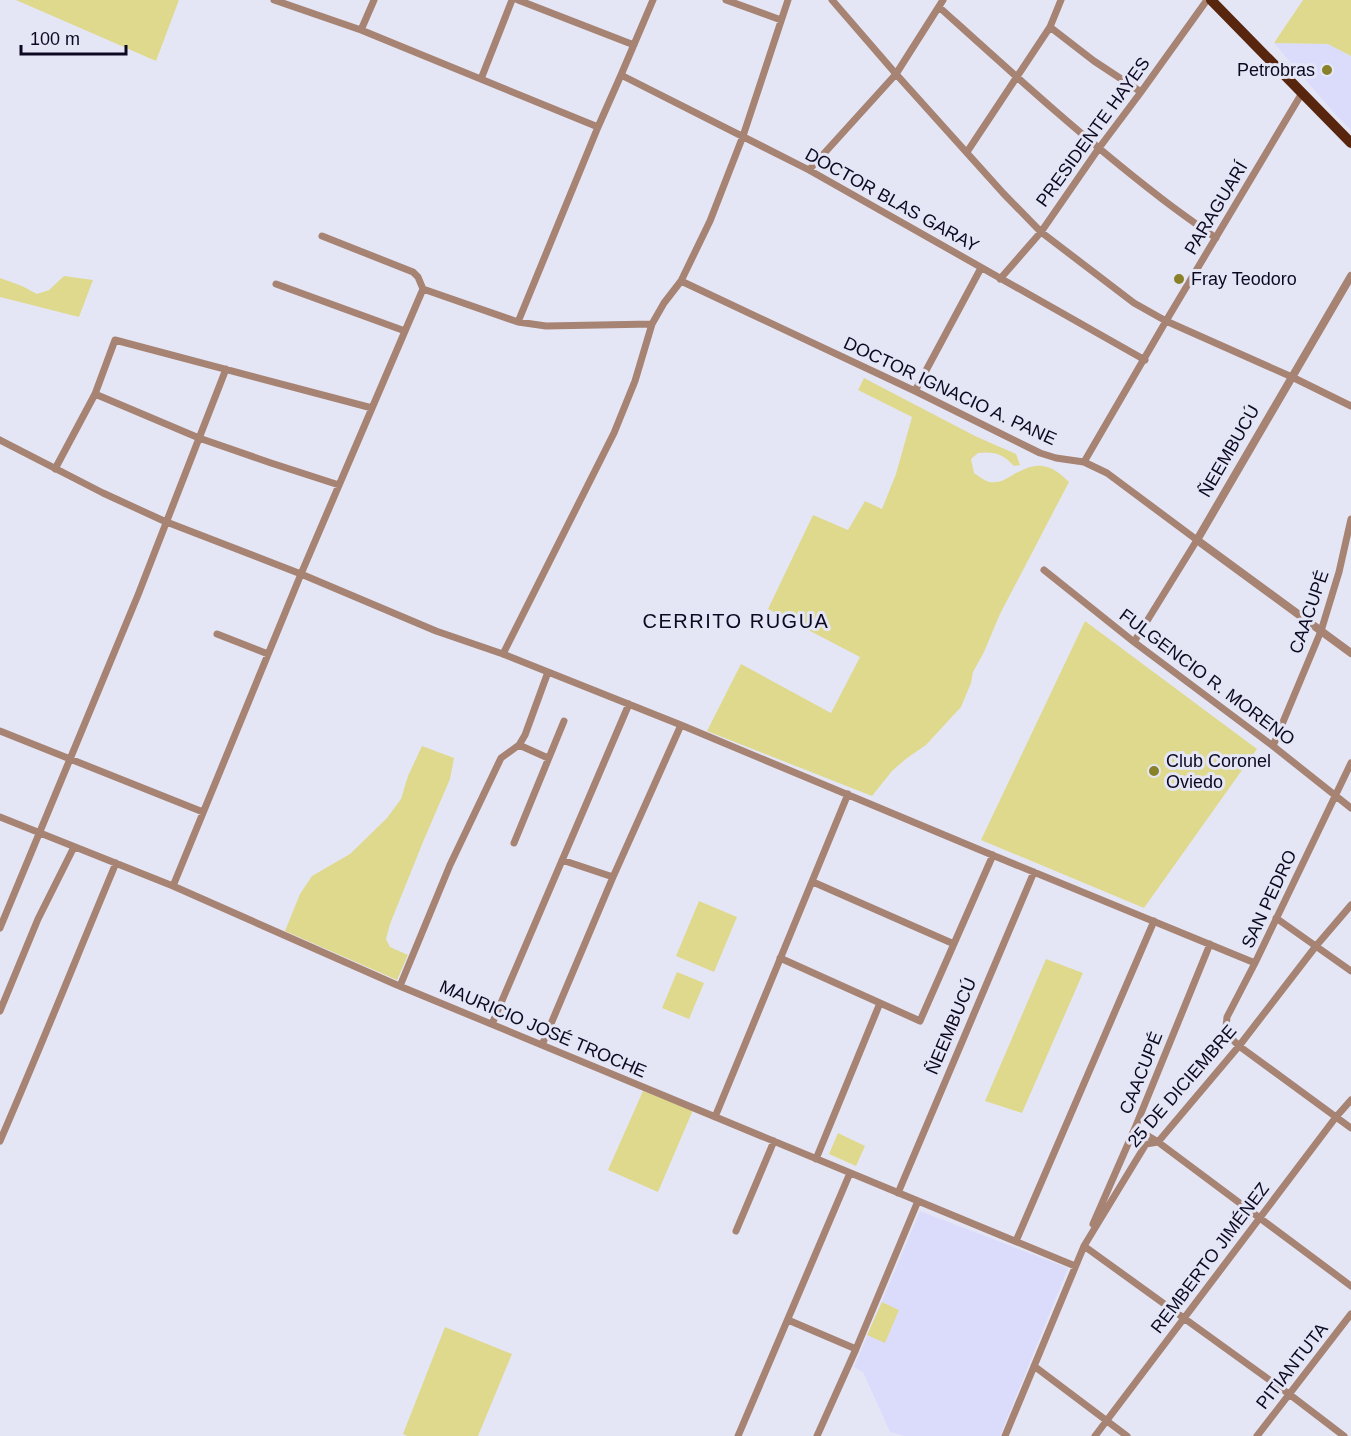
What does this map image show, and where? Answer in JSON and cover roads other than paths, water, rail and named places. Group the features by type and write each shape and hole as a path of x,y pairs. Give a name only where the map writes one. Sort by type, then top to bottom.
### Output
{"highway":[{"path":"1209,0 1351,142"}],"street":[{"path":"274,0 361,30 598,127"},
{"path":"361,30 374,0"},
{"path":"481,79 512,0"},
{"path":"518,0 634,45"},
{"path":"518,321 653,0"},
{"path":"726,0 781,20"},
{"path":"503,654 614,432 635,381 652,324 681,281 710,222 743,136 788,0"},
{"path":"832,0 1003,193 1041,231 1134,303 1166,321 1351,406"},
{"path":"967,152 1050,27 1061,0"},
{"name":"PRESIDENTE HAYES","path":"1000,279 1041,231 1099,148 1209,0"},
{"path":"809,170 896,74 941,3 1017,78 1156,194 1216,238"},
{"path":"1050,27 1094,61 1141,92"},
{"name":"DOCTOR BLAS GARAY","path":"621,75 809,170 1144,360"},
{"name":"PARAGUARÍ","path":"1084,462 1302,93"},
{"path":"173,886 301,574 423,290 418,277 413,272 322,236"},
{"path":"915,391 981,268"},
{"name":"ÑEEMBUCÚ","path":"1134,642 1197,540 1351,276"},
{"name":"DOCTOR IGNACIO A. PANE","path":"681,281 915,391 1040,453 1084,462 1107,473 1197,540"},
{"path":"276,284 405,331"},
{"path":"423,290 518,321 546,326 652,324"},
{"path":"55,469 95,394 115,340 372,408"},
{"path":"0,928 167,522 226,369"},
{"path":"95,394 199,438 270,464 339,485"},
{"path":"0,440 103,493 167,522 301,574 436,631 503,654 681,725 1255,963"},
{"name":"CAACUPÉ","path":"1273,746 1320,631 1339,572 1351,521"},
{"path":"1197,540 1351,653"},
{"name":"FULGENCIO R. MORENO","path":"1044,570 1351,808"},
{"path":"217,634 268,654"},
{"path":"400,986 450,865 501,758 519,745 525,735 548,672"},
{"path":"492,1024 629,704"},
{"path":"514,843 564,721"},
{"path":"542,1045 612,877 681,725"},
{"path":"0,731 203,813"},
{"path":"519,745 548,758"},
{"name":"SAN PEDRO","path":"1239,1046 1229,1036 1226,1027 1227,1017 1351,763"},
{"path":"715,1117 848,794"},
{"name":"MAURICIO JOSÉ TROCHE","path":"0,817 173,886 400,986 1075,1266"},
{"path":"0,1011 38,919 74,847"},
{"path":"780,958 921,1021 993,855"},
{"path":"562,860 612,877"},
{"path":"0,1141 116,863"},
{"name":"ÑEEMBUCÚ","path":"898,1193 1034,872"},
{"path":"813,882 954,944"},
{"name":"25 DE DICIEMBRE","path":"1005,1436 1084,1246 1146,1144 1158,1142 1239,1046 1316,946 1351,905"},
{"path":"1276,918 1351,972"},
{"path":"1016,1241 1154,921"},
{"name":"CAACUPÉ","path":"1084,1246 1210,944"},
{"path":"816,1159 880,1003"},
{"path":"1239,1046 1351,1128"},
{"name":"REMBERTO JIMÉNEZ","path":"1095,1436 1351,1100"},
{"path":"1135,1128 1158,1142 1351,1286"},
{"path":"736,1232 774,1141"},
{"path":"738,1436 850,1173"},
{"path":"817,1436 918,1201"},
{"path":"1084,1246 1344,1436"},
{"name":"PITIANTUTA","path":"1257,1436 1351,1314"},
{"path":"788,1320 856,1349"},
{"path":"1034,1366 1127,1436"}],"place":[{"name":"Petrobras","path":"1327,70"},
{"name":"Fray Teodoro","path":"1179,279"},
{"name":"Club Coronel Oviedo","path":"1154,771"}],"district":[{"name":"CERRITO RUGUA","path":"736,621"}]}
